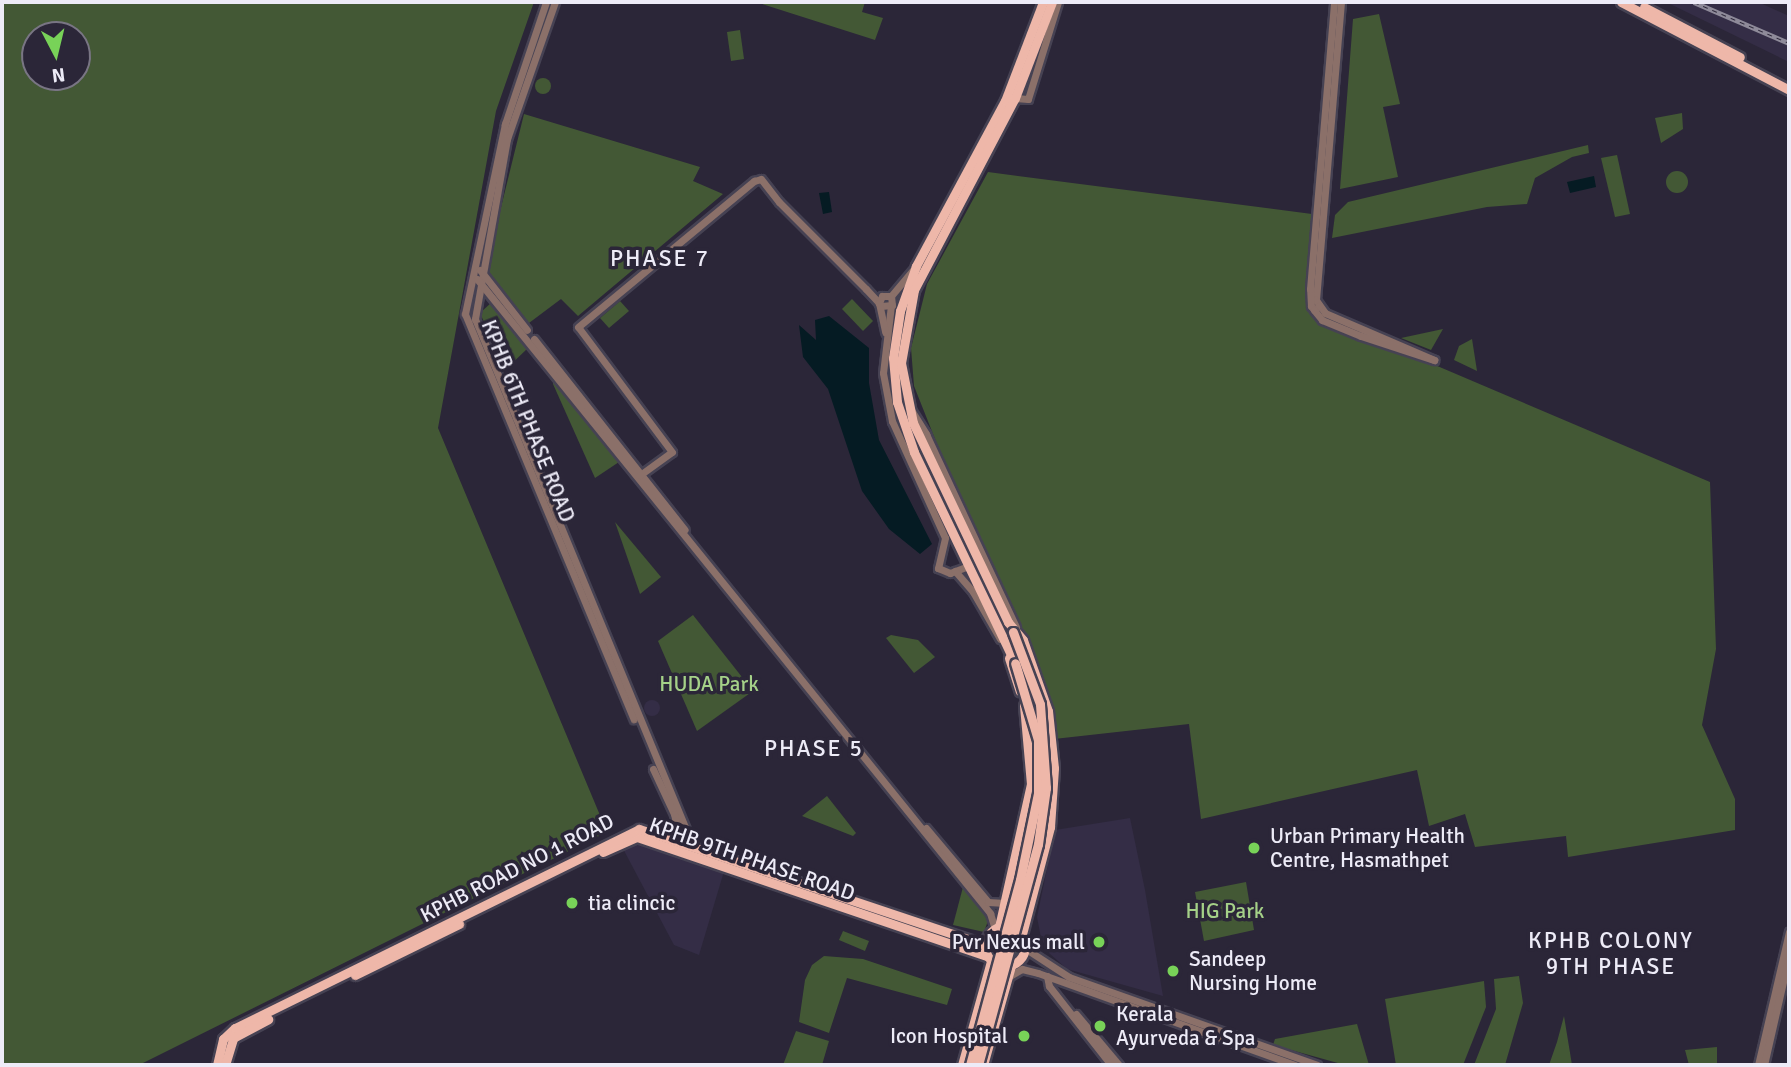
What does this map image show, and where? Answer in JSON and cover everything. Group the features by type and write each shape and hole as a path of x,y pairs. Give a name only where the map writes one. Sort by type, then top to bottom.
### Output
{"main road":[{"path":"970,1065 1020,880 1038,793 1038,740 1015,663 914,452 897,402 895,334 916,266 1005,101 1043,2"},
{"path":"983,1065 1011,966 1026,949 1022,934 1050,827 1052,743 1042,687 929,460 909,408 901,363 915,290 1014,98 1052,2"},
{"path":"1621,2 1789,90"},
{"path":"1633,2 1789,83"},
{"path":"978,1065 1038,844 1046,788 1040,704 1012,627"},
{"path":"962,1065 989,958 985,945 997,928 1014,869 1032,768 1027,720 1007,647"},
{"name":"KPHB ROAD NO 1 ROAD","path":"237,1032 631,831 647,829 985,945"},
{"name":"KPHB 9TH PHASE ROAD","path":"237,1032 503,897 637,837 989,958"},
{"path":"1014,869 1037,874"},
{"path":"997,928 1012,927 1022,934"},
{"path":"989,958 1011,966"},
{"path":"217,1065 223,1039 237,1032"},
{"path":"225,1065 229,1045 237,1032"}],"street":[{"name":"KPHB 6TH PHASE ROAD","path":"546,2 514,106 476,272 465,307 469,327 674,814 680,841"},
{"name":"KPHB 6TH PHASE ROAD","path":"514,106 555,2"},
{"path":"1014,98 1028,99 1058,2"},
{"path":"1316,308 1429,353 1434,360 1322,320 1309,300 1315,200 1334,2"},
{"path":"1316,308 1315,292 1341,2"},
{"path":"639,475 672,452 578,327 758,179 885,307 889,298 916,266"},
{"name":"KPHB 6TH PHASE ROAD","path":"476,272 990,913 997,928"},
{"name":"KPHB 6TH PHASE ROAD","path":"476,272 476,325 692,844"},
{"path":"866,289 889,298"},
{"path":"879,303 889,298"},
{"path":"889,298 883,373 892,421 945,538 938,564 940,571 970,570"},
{"path":"879,303 885,332"},
{"name":"KPHB 6TH PHASE ROAD","path":"639,475 980,894 991,904 1005,903"},
{"path":"955,571 963,577 1007,647"},
{"path":"1764,1065 1789,932"},
{"path":"1026,949 1069,977 1317,1065"},
{"path":"1778,990 1789,952"},
{"path":"1008,977 1022,970 1047,976 1295,1065"},
{"path":"1047,976 1049,986 1111,1065"},
{"path":"1061,982 1058,991 1119,1065"},
{"path":"1758,1065 1769,1032"}],"shaded area":[{"path":"1666,2 1758,2 1789,16 1789,62"},
{"path":"652,700 658,702 658,714 652,716 646,714 644,708 646,702"},
{"path":"1130,818 1163,996 1067,969 1049,953 1041,938 1037,917 1055,830"},
{"path":"630,837 725,868 699,955 674,945 620,843"}],"green space":[{"path":"2,2 534,2 496,111 438,428 607,832 139,1065 2,1065"},
{"path":"756,2 865,2 862,12 883,18 875,40"},
{"path":"1379,14 1400,104 1383,107 1398,177 1340,189 1353,19"},
{"path":"740,30 744,59 731,61 727,32"},
{"path":"540,78 546,78 551,86 549,92 540,94 535,89 535,83"},
{"path":"1682,113 1683,129 1661,143 1655,118"},
{"path":"524,114 700,167 693,181 723,194 578,316 561,299 529,323 486,268"},
{"path":"1588,145 1589,153 1572,157 1535,178 1527,204 1487,207 1332,238 1335,215 1348,202"},
{"path":"1617,155 1630,214 1615,217 1601,158"},
{"path":"1673,171 1681,171 1688,178 1688,186 1681,193 1673,193 1666,186 1666,178"},
{"path":"988,172 1312,214 1308,311 1710,482 1716,649 1702,725 1735,799 1735,830 1568,857 1566,836 1475,847 1465,814 1429,826 1417,770 1201,819 1189,724 1054,739 914,386 911,348 927,284"},
{"path":"852,299 873,321 863,331 842,309"},
{"path":"620,301 629,311 609,328 600,318"},
{"path":"492,302 529,347 505,370 480,313"},
{"path":"1443,329 1431,350 1401,338"},
{"path":"1472,339 1477,371 1454,360 1459,346"},
{"path":"553,376 619,462 595,478 553,384"},
{"path":"615,522 661,577 640,594"},
{"name":"HUDA Park","path":"693,615 753,691 697,731 658,641"},
{"path":"891,635 918,640 935,657 914,673 886,638"},
{"path":"827,796 856,833 853,836 802,816"},
{"name":"HIG Park","path":"1246,882 1254,930 1204,941 1195,892"},
{"path":"963,887 989,918 984,932 953,925"},
{"path":"1006,930 1018,935 1023,947 1018,959 1006,964 994,959 989,947 994,935"},
{"path":"843,931 869,941 865,951 839,940"},
{"path":"824,956 863,959 952,989 947,1005 847,978 829,1033 799,1022 805,980 812,965"},
{"path":"1519,976 1523,1003 1505,1065 1474,1065 1496,1009 1494,979"},
{"path":"1484,981 1486,1007 1463,1065 1396,1065 1385,999"},
{"path":"1564,1016 1572,1065 1549,1065 1557,1042"},
{"path":"1357,1024 1369,1065 1345,1065 1273,1045 1275,1039"},
{"path":"796,1031 829,1041 822,1065 783,1065"},
{"path":"1717,1047 1717,1065 1689,1065 1685,1050"}],"water":[{"path":"1594,176 1596,187 1570,193 1567,182"},
{"path":"829,192 832,212 823,214 819,193"},
{"path":"829,316 869,348 869,383 879,440 932,544 920,554 889,529 862,491 828,389 803,357 799,325 816,340 815,320"}],"railway":[{"path":"1694,2 1789,43"}],"place":[{"name":"Urban Primary Health Centre, Hasmathpet","path":"1254,848"},
{"name":"tia clincic","path":"572,903"},
{"name":"Pvr Nexus mall","path":"1099,942"},
{"name":"Sandeep Nursing Home","path":"1173,971"},
{"name":"Kerala Ayurveda & Spa","path":"1100,1026"},
{"name":"Icon Hospital","path":"1024,1036"}],"district":[{"name":"PHASE 7","path":"660,259"},
{"name":"PHASE 5","path":"814,749"},
{"name":"KPHB COLONY 9TH PHASE","path":"1611,954"}]}
